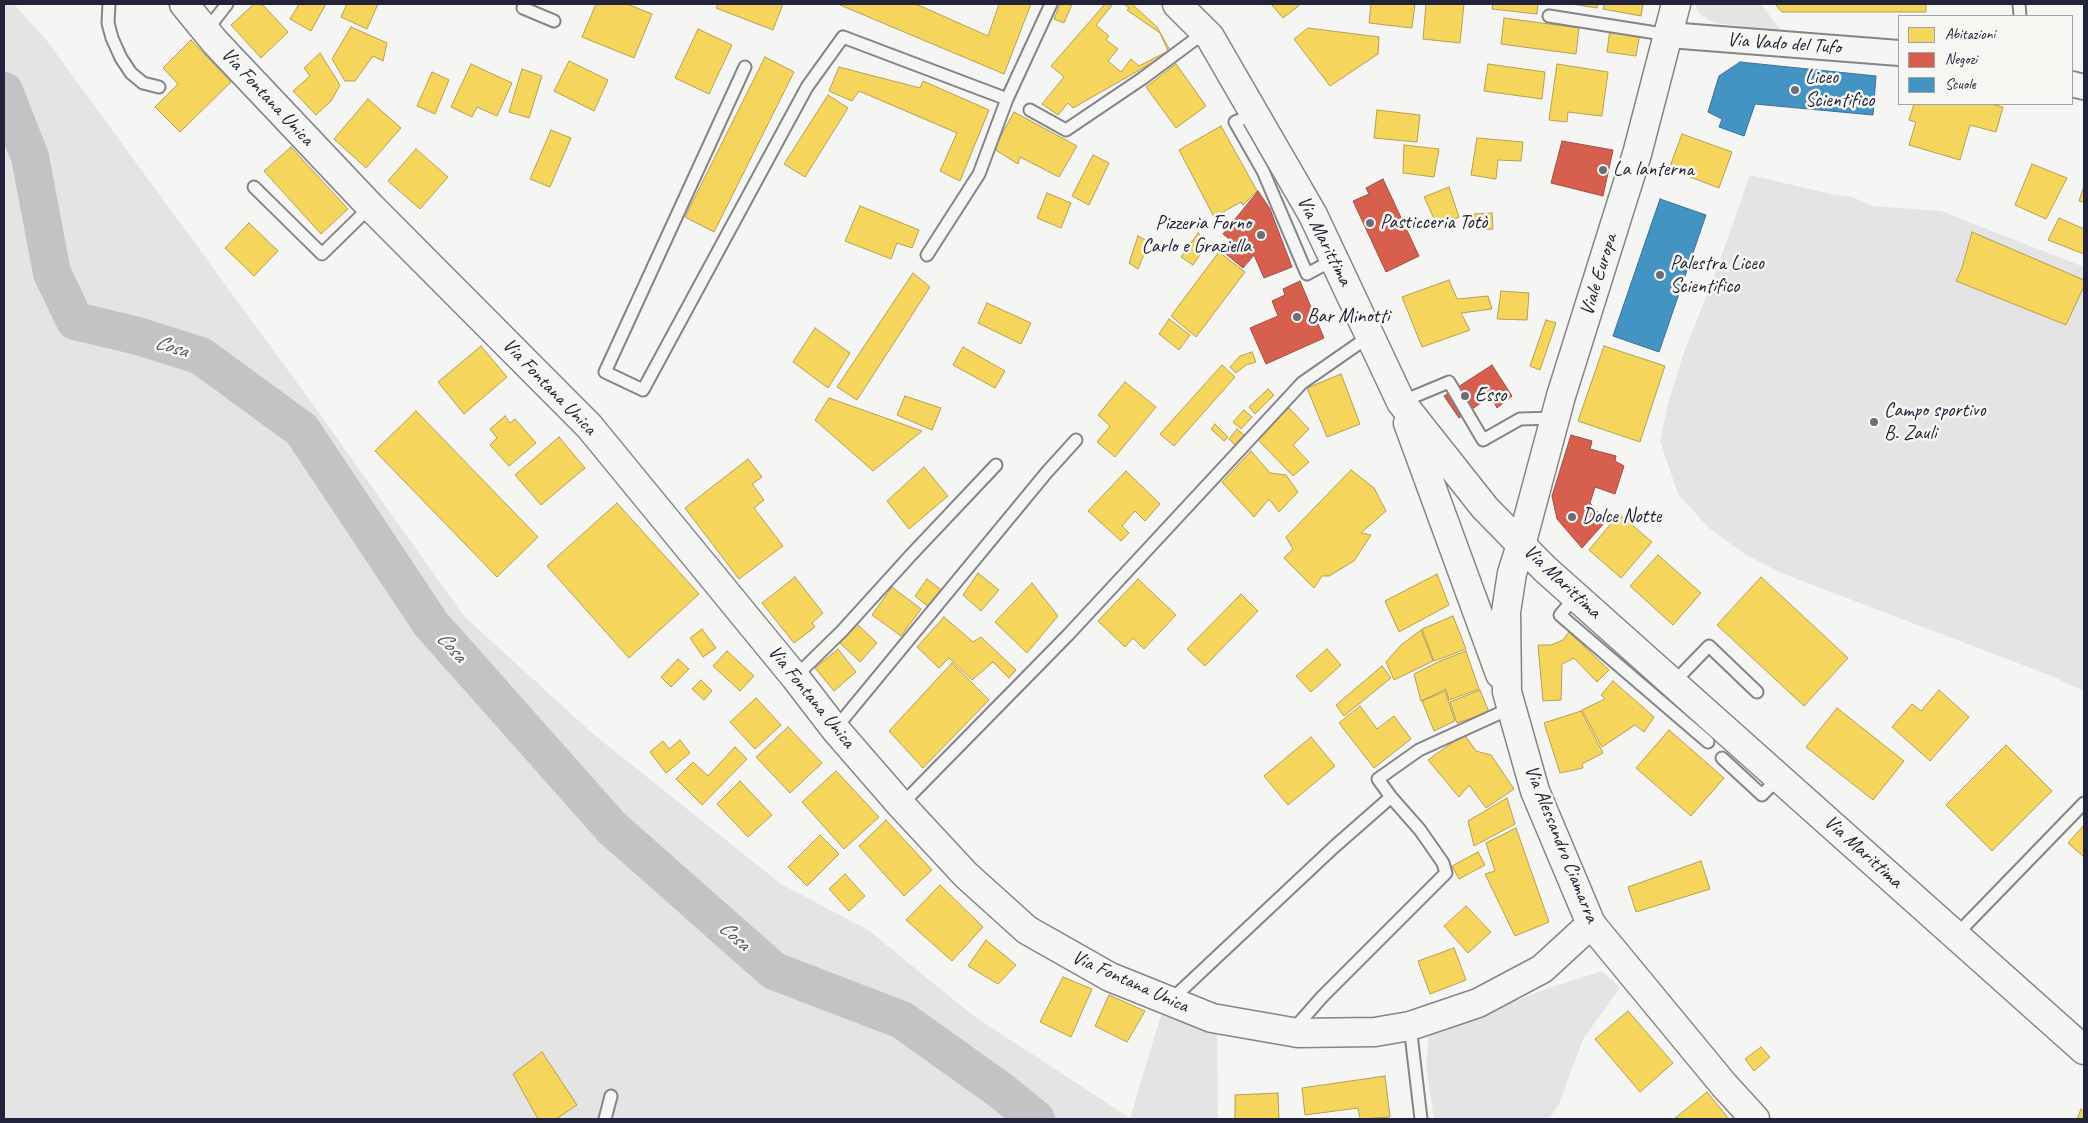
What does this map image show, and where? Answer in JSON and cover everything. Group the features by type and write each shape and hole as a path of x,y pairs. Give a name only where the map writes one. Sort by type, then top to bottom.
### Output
{"main road":[{"name":"Via Fontana Unica","path":"184,4 206,31 371,207 589,426 795,677 835,729 901,805 966,875 1027,930 1110,977 1212,1018 1292,1032 1375,1032 1410,1026 1478,1003 1542,969 1591,924"},
{"name":"Viale Europa","path":"1521,545 1555,418 1637,154 1676,4"},
{"name":"Via Marittima","path":"1190,14 1210,37 1254,114 1272,166 1294,208 1334,259 1401,402 1485,508 1677,696 1779,777 2084,1050"},
{"path":"1401,402 1434,498 1509,700"},
{"name":"Via Alessandro Ciamarra","path":"1521,545 1512,573 1506,612 1509,700 1535,791 1591,924 1724,1085 1755,1119"}],"street":[{"name":"Via Vado del Tufo","path":"1669,35 1898,53"}],"lane":[{"path":"109,4 108,22 120,58 130,73 143,83 159,87"},
{"path":"206,31 227,4"},
{"path":"524,4 523,8 554,21"},
{"path":"927,255 979,174 1007,99 1051,4"},
{"path":"1030,110 1066,130 1143,78 1190,14"},
{"path":"1548,16 1669,35"},
{"path":"745,68 605,372 643,390 806,88 843,37 1007,99"},
{"path":"254,187 322,254 371,207"},
{"path":"901,805 1068,635 1302,383 1370,335"},
{"path":"1401,402 1448,382 1483,440 1520,419 1555,418"},
{"path":"835,729 1047,472 1076,440"},
{"path":"795,677 842,631 911,554 996,465"},
{"path":"1708,742 1677,696 1709,646 1757,692"},
{"path":"1292,1032 1322,997 1446,873 1443,863 1420,830 1378,779 1419,750 1509,700"},
{"path":"1722,758 1762,795 1779,777"},
{"path":"1170,1002 1334,847 1391,797"},
{"path":"1956,935 2084,802"},
{"path":"1410,1026 1421,1119"},
{"path":"605,1119 612,1096"}],"shaded area":[{"path":"4,4 14,4 47,41 317,410 464,616 593,734 781,884 868,930 975,1017 1130,1118 1161,1015 1217,1031 1218,1119 4,1119"},
{"path":"1696,4 1761,4 1781,31 1715,23 1702,16 1697,10"},
{"name":"Campo sportivo B. Zauli","path":"1750,175 1831,194 1853,197 1871,206 1941,211 2084,267 2084,691 2049,675 1781,573 1746,555 1709,528 1678,494 1660,441 1668,404 1683,355 1713,280"},
{"path":"1602,971 1620,988 1583,1039 1559,1104 1549,1119 1434,1119 1426,1066 1429,1034 1549,988"}],"building: Abitazioni":[{"path":"254,4 262,4 288,32 261,58 231,25"},
{"path":"299,4 326,4 311,31 290,19"},
{"path":"347,4 378,4 367,29 341,17"},
{"path":"596,4 627,4 652,14 634,58 582,37"},
{"path":"718,4 783,4 773,30 716,8"},
{"path":"840,4 916,4 988,36 999,4 1031,4 1004,74"},
{"path":"1060,4 1072,4 1064,23 1054,19"},
{"path":"1105,4 1132,4 1157,27 1171,52 1073,108 1068,103 1058,115 1042,104 1064,77 1051,66"},
{"path":"1113,4 1124,4 1129,8 1127,10 1160,33 1168,51 1139,66 1131,59 1121,72 1108,61 1118,49 1106,40 1109,36 1096,25"},
{"path":"1271,4 1301,4 1283,18"},
{"path":"1371,4 1415,4 1412,28 1369,23"},
{"path":"1426,4 1464,4 1460,43 1423,39"},
{"path":"1493,4 1538,4 1537,14 1492,9"},
{"path":"1572,4 1598,4 1597,8"},
{"path":"1604,4 1643,4 1641,16 1603,9"},
{"path":"1775,4 1926,4 1926,12 1782,12"},
{"path":"1504,18 1579,28 1576,54 1501,44"},
{"path":"351,27 387,43 383,61 373,56 355,81 345,81 332,59"},
{"path":"1308,28 1379,37 1378,54 1330,86 1294,39"},
{"path":"698,29 732,45 709,94 675,78"},
{"path":"1610,29 1640,33 1636,56 1607,52"},
{"path":"191,40 231,82 180,132 155,107 178,84 163,68"},
{"path":"320,53 340,85 331,101 316,115 293,91 310,76 304,68"},
{"path":"765,57 794,72 714,232 685,217"},
{"path":"569,61 608,80 594,111 554,91"},
{"path":"471,64 512,83 497,116 477,107 472,117 451,107"},
{"path":"1176,64 1206,106 1176,128 1146,87"},
{"path":"1488,64 1545,72 1542,99 1484,91"},
{"path":"1557,64 1608,72 1602,116 1568,112 1567,122 1549,120"},
{"path":"839,67 920,88 923,81 989,110 960,181 940,171 957,133 859,91 852,101 829,91"},
{"path":"522,69 542,76 529,118 509,112"},
{"path":"432,72 449,80 435,114 417,106"},
{"path":"828,95 848,108 805,177 784,164"},
{"path":"368,99 401,128 366,168 334,139"},
{"path":"1914,105 1995,105 2003,107 1996,132 1970,125 1960,160 1909,145 1916,122 1909,120"},
{"path":"1377,110 1420,115 1417,142 1374,138"},
{"path":"1014,112 1077,146 1059,177 1020,157 1018,164 994,149"},
{"path":"1221,126 1257,191 1243,205 1241,202 1214,217 1179,150"},
{"path":"551,130 571,138 550,187 530,179"},
{"path":"1682,134 1732,152 1719,188 1669,169"},
{"path":"1477,138 1523,142 1521,161 1498,160 1496,179 1471,175"},
{"path":"1404,145 1439,149 1434,177 1403,173"},
{"path":"291,147 348,209 321,234 264,171"},
{"path":"416,149 448,177 420,209 388,181"},
{"path":"1093,155 1109,163 1089,205 1072,196"},
{"path":"2032,164 2067,178 2046,219 2015,205"},
{"path":"2084,186 2084,202 2079,201"},
{"path":"1449,187 1459,217 1438,227 1424,197"},
{"path":"1047,193 1071,203 1061,228 1037,218"},
{"path":"860,206 919,230 912,248 897,243 891,259 845,241"},
{"path":"1492,213 1493,229 1476,230 1474,214"},
{"path":"2059,218 2084,229 2084,254 2048,240"},
{"path":"249,223 278,251 254,276 225,248"},
{"path":"1972,232 2084,280 2084,286 2066,325 1956,281 1962,268"},
{"path":"1198,233 1208,243 1193,265 1181,257"},
{"path":"1138,236 1149,242 1138,269 1129,263"},
{"path":"1219,252 1245,272 1196,337 1171,316"},
{"path":"913,273 930,287 857,400 837,387"},
{"path":"1449,280 1457,299 1488,296 1492,309 1461,313 1470,330 1422,347 1402,297"},
{"path":"1501,291 1529,293 1527,320 1497,319"},
{"path":"987,303 1031,323 1021,344 978,323"},
{"path":"1169,319 1190,335 1179,350 1159,334"},
{"path":"1546,320 1556,323 1540,370 1530,366"},
{"path":"815,328 850,353 828,388 793,362"},
{"path":"481,346 507,377 464,414 438,382"},
{"path":"1604,346 1665,366 1640,442 1578,421"},
{"path":"963,347 1005,371 995,388 953,365"},
{"path":"1252,352 1256,362 1246,365 1236,373 1230,367 1240,356"},
{"path":"1222,365 1235,377 1174,446 1160,434"},
{"path":"1341,374 1360,424 1327,437 1307,388"},
{"path":"1125,382 1156,407 1115,457 1097,442 1110,426 1098,415"},
{"path":"1268,389 1274,395 1255,414 1249,407"},
{"path":"905,396 941,408 932,430 897,415"},
{"path":"829,398 922,431 873,471 815,420"},
{"path":"1289,408 1309,429 1293,445 1309,462 1293,476 1257,439"},
{"path":"1244,410 1252,417 1241,429 1233,422"},
{"path":"416,411 538,537 497,577 375,451"},
{"path":"505,416 510,423 515,419 536,443 509,466 490,445 497,438 490,429"},
{"path":"1215,424 1228,437 1224,441 1211,429"},
{"path":"1237,429 1244,435 1235,445 1229,439"},
{"path":"559,437 585,468 541,505 515,475"},
{"path":"1251,451 1270,473 1286,475 1298,492 1279,512 1269,499 1254,517 1222,482"},
{"path":"748,459 762,477 752,484 764,500 754,508 783,546 739,579 685,508"},
{"path":"924,467 948,496 909,529 887,501"},
{"path":"1351,470 1374,488 1386,511 1361,533 1371,535 1354,561 1329,576 1322,576 1314,588 1284,558 1293,549 1286,537"},
{"path":"1126,471 1160,504 1145,521 1135,511 1122,526 1129,533 1121,541 1088,511"},
{"path":"617,503 699,594 629,658 547,566"},
{"path":"1619,514 1652,542 1621,578 1589,550"},
{"path":"1658,555 1701,593 1673,625 1630,586"},
{"path":"978,573 999,590 981,611 963,595"},
{"path":"1437,574 1449,605 1399,632 1385,601"},
{"path":"795,577 823,613 812,623 815,627 794,643 762,603"},
{"path":"1761,577 1848,658 1804,706 1717,625"},
{"path":"927,579 944,592 931,609 915,596"},
{"path":"1138,579 1176,615 1144,649 1133,638 1125,647 1098,621"},
{"path":"1032,583 1058,616 1027,653 995,622"},
{"path":"892,587 921,609 901,636 872,615"},
{"path":"1241,594 1258,611 1205,666 1187,649"},
{"path":"1453,616 1466,649 1434,661 1422,629"},
{"path":"944,617 973,642 981,637 1016,670 1009,678 993,662 972,680 949,658 939,668 917,647"},
{"path":"857,624 877,643 860,662 840,643"},
{"path":"702,629 716,648 703,657 690,638"},
{"path":"1421,630 1433,661 1394,680 1386,662 1401,645"},
{"path":"1569,632 1609,670 1597,682 1574,658 1562,664 1561,700 1543,701 1538,645 1551,645 1563,640"},
{"path":"838,649 856,672 834,691 815,668"},
{"path":"1327,649 1341,665 1311,692 1296,676"},
{"path":"727,651 754,676 740,691 713,666"},
{"path":"1466,651 1479,689 1449,700 1446,689 1421,701 1414,674"},
{"path":"678,659 689,669 671,687 661,677"},
{"path":"952,663 989,700 923,768 889,731"},
{"path":"1382,666 1391,678 1344,716 1336,705"},
{"path":"701,680 712,691 704,700 692,689"},
{"path":"1613,681 1654,717 1644,732 1635,725 1602,747 1582,710 1605,699 1601,695"},
{"path":"1480,690 1489,712 1457,723 1450,702"},
{"path":"1939,690 1969,717 1930,761 1892,727 1912,704 1921,711"},
{"path":"1445,691 1455,721 1434,731 1422,701"},
{"path":"756,698 781,725 755,749 730,722"},
{"path":"1360,706 1377,729 1394,716 1411,739 1374,768 1339,723"},
{"path":"1837,708 1904,761 1873,800 1806,747"},
{"path":"1581,711 1603,753 1582,764 1583,768 1560,773 1544,723"},
{"path":"788,727 822,763 790,793 756,757"},
{"path":"1669,730 1724,778 1691,816 1636,768"},
{"path":"1464,734 1476,751 1491,755 1514,789 1486,808 1469,785 1459,797 1428,760"},
{"path":"1311,737 1335,766 1288,805 1264,776"},
{"path":"680,740 690,753 666,773 650,752 663,741 669,749"},
{"path":"2006,745 2052,791 1992,851 1946,805"},
{"path":"735,747 747,759 702,805 676,779 693,762 708,776"},
{"path":"836,771 879,817 844,849 802,802"},
{"path":"740,781 772,815 748,837 717,804"},
{"path":"1507,798 1515,824 1474,846 1468,821"},
{"path":"886,820 932,870 904,896 859,846"},
{"path":"2084,825 2084,857 2068,843"},
{"path":"1516,828 1549,922 1515,936 1485,874 1495,871 1486,843"},
{"path":"820,835 839,854 807,886 788,867"},
{"path":"1478,852 1485,865 1459,879 1452,866"},
{"path":"1701,861 1710,889 1636,912 1628,887"},
{"path":"845,874 865,896 849,911 829,889"},
{"path":"940,885 983,927 952,961 906,920"},
{"path":"1466,906 1491,932 1468,953 1444,926"},
{"path":"986,940 1016,965 998,984 968,966"},
{"path":"1454,948 1466,980 1430,994 1418,961"},
{"path":"1063,977 1092,989 1071,1037 1040,1022"},
{"path":"1109,995 1145,1011 1127,1042 1095,1026"},
{"path":"1628,1011 1673,1063 1640,1092 1595,1039"},
{"path":"1761,1047 1770,1057 1754,1071 1745,1059"},
{"path":"542,1052 577,1105 556,1119 538,1119 513,1074"},
{"path":"1385,1076 1390,1117 1360,1119 1358,1108 1305,1115 1302,1088"},
{"path":"1707,1092 1729,1119 1674,1119"},
{"path":"1278,1093 1279,1119 1235,1119 1235,1095"},
{"path":"2081,1109 2084,1112 2084,1119 2077,1119"}],"building: Negozi":[{"path":"1562,141 1613,150 1603,196 1551,183"},
{"path":"1383,179 1419,256 1386,272 1353,201 1369,194 1366,188"},
{"path":"1258,191 1270,209 1292,267 1264,278 1254,255 1243,268 1226,254 1233,242 1223,234"},
{"path":"1300,281 1324,338 1266,364 1250,328 1278,316 1272,301 1285,295 1283,289"},
{"path":"1492,365 1512,396 1497,408 1491,396 1459,418 1444,396"},
{"path":"1571,435 1592,441 1590,449 1616,456 1615,461 1624,466 1615,494 1595,487 1590,503 1606,521 1582,548 1557,519 1552,496"}],"building: Scuole":[{"name":"Liceo Scientifico","path":"1740,62 1876,76 1873,115 1755,104 1744,136 1719,127 1722,119 1708,112 1719,76"},
{"name":"Palestra Liceo Scientifico","path":"1660,199 1706,215 1659,352 1613,336"}],"waterway":[{"name":"Cosa","path":"4,91 30,157 52,273 75,321 138,336 201,356 302,430 431,624 612,828 774,971 902,1020 1000,1090 1036,1119"}],"place":[{"name":"Liceo Scientifico","path":"1795,90"},
{"name":"La lanterna","path":"1603,170"},
{"name":"Pasticceria Totò","path":"1370,223"},
{"name":"Pizzeria Forno Carlo e Graziella","path":"1261,235"},
{"name":"Palestra Liceo Scientifico","path":"1660,275"},
{"name":"Bar Minotti","path":"1297,317"},
{"name":"Esso","path":"1465,396"},
{"name":"Campo sportivo B. Zauli","path":"1874,422"},
{"name":"Dolce Notte","path":"1572,517"}]}
